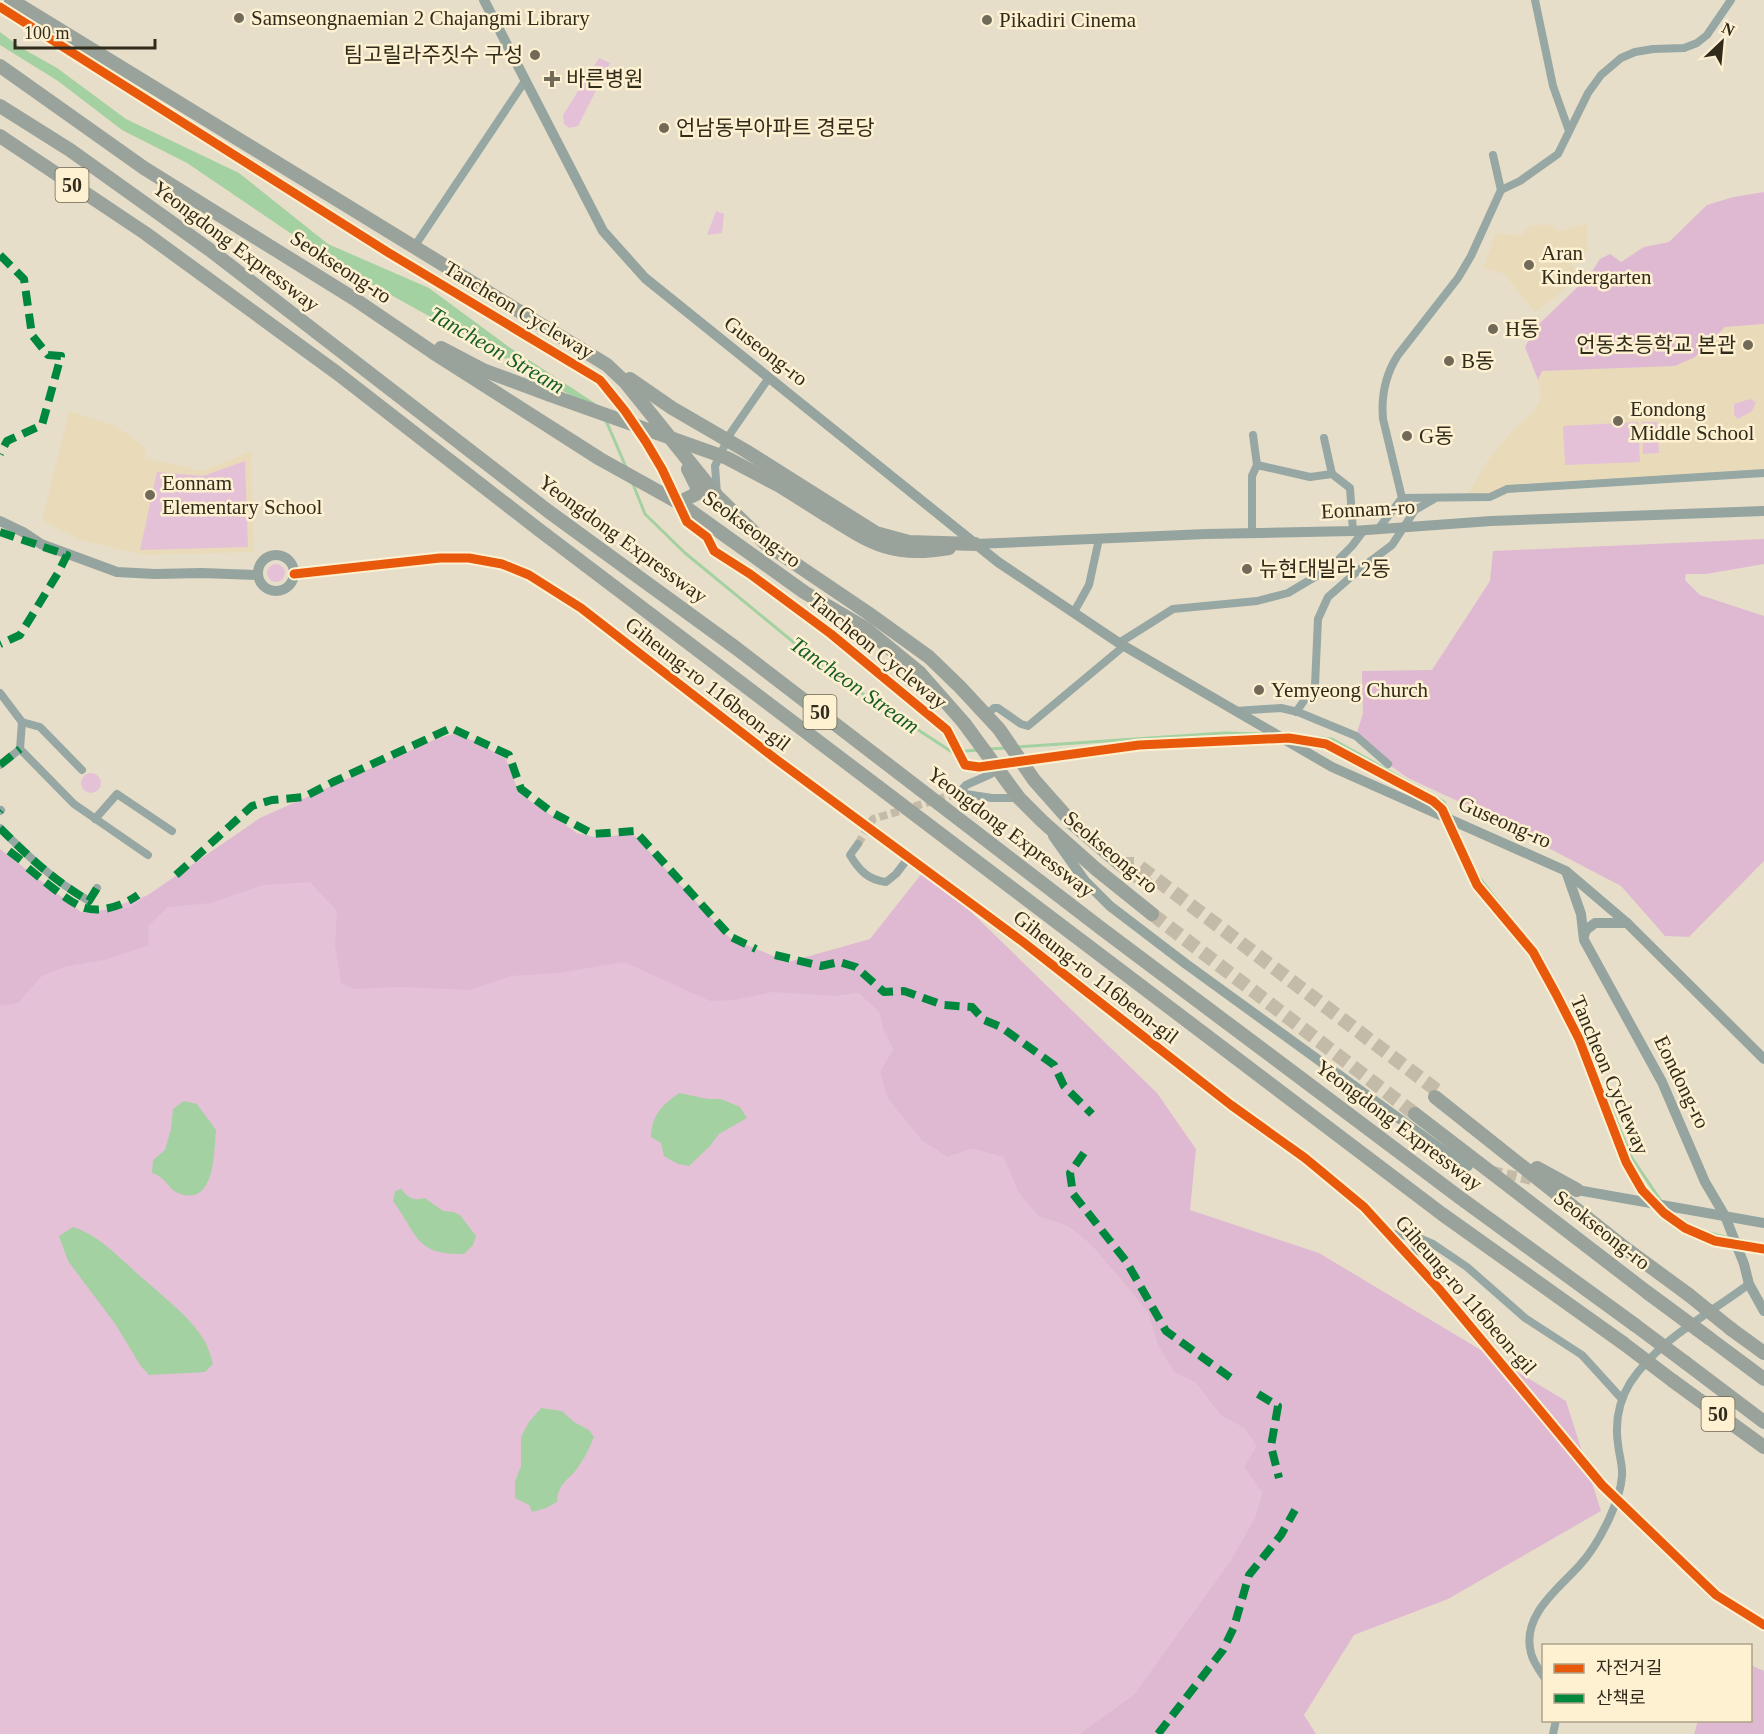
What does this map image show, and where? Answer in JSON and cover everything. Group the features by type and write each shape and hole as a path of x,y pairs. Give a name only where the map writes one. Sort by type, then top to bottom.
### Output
{"highway":[{"name":"Seokseong-ro","path":"11,0 607,365 626,382 717,496 766,544 929,657 999,729 1034,780 1073,824 1120,864"},
{"name":"Seokseong-ro","path":"0,66 144,168 353,298 434,353 600,459 681,504 804,592 865,628 920,673 969,730 1015,793 1042,821 1152,914"},
{"name":"Yeongdong Expressway","path":"0,106 70,150 210,250 548,511 736,648 1102,929 1764,1422"},
{"name":"Yeongdong Expressway","path":"0,136 145,233 337,373 538,529 1442,1214 1764,1447"},
{"path":"353,298 396,316 440,347 483,370 727,458 780,486 862,538 894,550 926,552 975,544"},
{"path":"607,365 672,408 728,440 876,533 909,542 975,544"},
{"path":"680,449 698,493 681,504"},
{"name":"Seokseong-ro","path":"1577,1190 1545,1174 1437,1094 1625,1248 1764,1353"},
{"name":"Seokseong-ro","path":"1415,1114 1648,1293 1764,1378"}],"main road":[{"name":"Guseong-ro","path":"484,0 603,231 645,279 998,562 1121,645 1332,767 1566,871 1627,923 1764,1059"},
{"name":"Eonnam-ro","path":"975,544 1359,530 1491,520 1764,512"},
{"path":"0,521 41,544 117,572 258,575"},
{"path":"275,555 286,558 291,563 294,574 290,585 279,591 267,589 258,575 261,564 275,555"},
{"name":"Giheung-ro 116beon-gil","path":"294,574 440,558 469,558 502,564 529,575 580,608 777,760 1023,942 1231,1105 1305,1158 1364,1207 1484,1341 1602,1485 1716,1595 1764,1625"},
{"path":"1042,821 1085,881 1110,906 1186,964 1459,1162 1468,1166"},
{"name":"Eondong-ro","path":"1566,871 1581,914 1584,940 1662,1082 1705,1182 1725,1216 1749,1284 1764,1311"},
{"path":"1584,940 1586,930 1596,923 1627,923"},
{"path":"1577,1190 1764,1223"}],"street":[{"path":"1535,0 1553,86 1569,131"},
{"path":"1501,190 1520,181 1558,154 1588,93 1609,67 1621,58 1642,50 1684,48 1696,43 1707,35 1731,0"},
{"path":"414,247 525,81"},
{"path":"1402,498 1383,419 1385,381 1398,355 1458,278 1471,256 1501,190 1493,155"},
{"path":"717,496 715,466 728,440 768,379"},
{"path":"1252,533 1252,476 1257,465 1253,435"},
{"path":"986,715 994,708 998,708 1021,724 1028,726 1121,645 1173,609 1257,601 1288,593 1330,568 1352,546 1359,530 1350,489 1332,474 1324,438"},
{"path":"1257,465 1310,477 1332,474"},
{"path":"1402,498 1490,496 1507,489 1764,473"},
{"path":"1296,712 1315,685 1318,619 1328,597 1392,545 1415,510 1439,497"},
{"path":"1379,528 1402,498"},
{"path":"1074,612 1089,585 1099,539"},
{"path":"0,693 22,722 40,727 82,770"},
{"path":"1233,711 1281,708 1296,712 1356,736 1388,764"},
{"path":"0,765 20,748 22,722"},
{"path":"20,748 74,804 148,855"},
{"path":"990,766 991,774 966,785 959,793 992,798 1015,793"},
{"path":"95,819 117,794 172,831"},
{"path":"0,828 45,873 73,892 89,901 97,888"},
{"path":"858,843 850,855 865,875 875,881 886,882 896,874 909,857"},
{"path":"1387,1232 1419,1238 1433,1244 1467,1267 1525,1318 1582,1354 1622,1399"},
{"path":"1416,1263 1413,1256 1416,1245 1420,1242 1433,1244"},
{"path":"1542,1673 1529,1646 1531,1626 1539,1610 1592,1551 1617,1501 1623,1473 1617,1443 1617,1424 1622,1399 1640,1369 1669,1341 1749,1284"}],"shaded area":[{"path":"599,58 610,63 578,126 569,128 564,124 563,115"},
{"path":"1764,192 1764,324 1725,327 1695,357 1675,366 1542,371 1538,380 1525,347 1536,327 1589,276 1600,259 1610,254 1621,262 1644,247 1669,242 1707,205 1733,197"},
{"path":"716,211 724,214 722,233 707,235"},
{"name":"Aran Kindergarten","path":"1547,224 1560,231 1587,224 1587,251 1573,263 1577,276 1559,294 1535,312 1504,274 1483,268 1496,233 1520,236 1529,226"},
{"name":"Eondong Middle School","path":"1764,324 1764,473 1507,489 1490,497 1466,497 1487,461 1512,431 1534,411 1541,398 1538,380 1542,371 1675,366 1695,357 1725,327"},
{"path":"1750,399 1756,402 1752,411 1738,419 1734,415 1734,404"},
{"name":"Eonnam Elementary School","path":"69,411 113,425 145,448 145,458 202,471 251,451 254,552 146,555 80,540 42,520"},
{"path":"1638,422 1640,462 1565,465 1563,426"},
{"path":"1642,422 1657,422 1659,453 1643,454"},
{"path":"245,461 248,547 140,550 157,472 203,476"},
{"path":"1764,539 1764,564 1706,574 1686,574 1685,580 1700,595 1764,616 1764,861 1689,937 1665,936 1621,886 1464,804 1408,778 1356,736 1363,713 1362,671 1432,670 1490,581 1493,551"},
{"path":"276,564 282,567 285,573 282,579 276,582 270,579 267,573 270,567"},
{"path":"453,734 475,741 506,759 519,793 577,833 599,838 632,833 730,938 788,962 870,939 926,868 1157,1093 1196,1149 1190,1210 1319,1253 1566,1401 1601,1511 1448,1599 1354,1635 1304,1715 1316,1734 1079,1734 1134,1694 1231,1560 1255,1517 1262,1492 1244,1467 1256,1446 1244,1428 1221,1416 1196,1383 1174,1372 1158,1346 1148,1313 1091,1245 1069,1227 1038,1216 1018,1192 1003,1157 973,1149 947,1157 922,1141 887,1098 880,1071 893,1049 883,1030 879,1012 858,993 838,996 772,992 735,1000 710,1001 624,962 559,973 511,976 469,990 401,987 355,989 341,983 335,945 337,911 310,882 263,885 210,903 168,907 148,926 149,945 108,959 64,967 42,976 18,1003 0,1006 0,849 81,912 129,908 260,818 436,739"},
{"path":"91,773 98,776 101,783 98,790 91,793 84,790 81,783 84,776"},
{"path":"258,857 696,951 838,996 858,993 879,1012 883,1030 893,1049 880,1071 887,1098 922,1141 947,1157 973,1149 1003,1157 1018,1192 1038,1216 1069,1227 1091,1245 1148,1313 1158,1346 1174,1372 1196,1383 1221,1416 1244,1428 1256,1446 1244,1467 1262,1491 1255,1517 1231,1560 1134,1694 1079,1734 0,1734 0,946"},
{"path":"1752,1665 1764,1671 1764,1734 1694,1734 1698,1722 1752,1722"}],"water":[{"name":"Tancheon Stream","path":"0,32 20,47 57,68 126,119 239,173 328,244 429,288 509,347 604,409 609,427 592,407 339,266 187,163 122,130 58,81 0,45"},
{"path":"679,1093 708,1099 721,1099 740,1107 747,1118 719,1134 689,1166 678,1164 664,1156 661,1143 651,1137 653,1123 659,1112"},
{"path":"184,1101 197,1104 216,1130 210,1176 206,1186 199,1193 190,1196 174,1191 161,1178 152,1173 153,1160 165,1150 171,1129 173,1109"},
{"path":"401,1189 412,1198 425,1198 443,1211 460,1215 476,1236 473,1245 464,1254 448,1253 436,1251 419,1241 393,1201 395,1191"},
{"path":"73,1227 94,1237 112,1251 188,1320 202,1337 211,1356 213,1364 205,1372 149,1375 140,1365 116,1325 68,1261 59,1236"},
{"path":"541,1408 562,1411 574,1422 589,1430 594,1437 582,1461 560,1489 557,1502 532,1512 529,1505 515,1498 515,1482 521,1466 521,1437 529,1422"}],"waterway":[{"name":"Tancheon Stream","path":"607,423 626,467"},
{"name":"Tancheon Stream","path":"633,484 645,514 685,553 831,673 952,752 979,750"},
{"name":"Tancheon Stream","path":"1016,747 1224,733 1267,734"},
{"name":"Tancheon Stream","path":"1282,734 1332,739 1444,802 1451,816"},
{"name":"Tancheon Stream","path":"989,749 1006,748"},
{"name":"Tancheon Stream","path":"1454,825 1476,873 1551,975 1632,1158 1661,1201"},
{"name":"Tancheon Stream","path":"1666,1209 1687,1225 1730,1238"},
{"name":"Tancheon Stream","path":"1736,1239 1764,1245"}],"tunnel":[{"path":"858,844 873,819 959,793"},
{"path":"1120,864 1136,864 1439,1092"},
{"path":"1120,864 1154,889"},
{"path":"1152,914 1415,1114"},
{"path":"1492,1171 1541,1182"}],"marked path":[{"path":"0,255 24,279 32,335 48,355 61,356 42,425 7,441 0,454"},
{"path":"0,532 67,555 20,635 0,644"},
{"path":"176,875 252,806 272,800 304,797 451,728 509,755 521,789 553,813 593,834 635,831 731,937 756,949"},
{"path":"0,765 20,749"},
{"path":"0,828 42,868 76,893 89,901 97,888"},
{"path":"9,851 22,861"},
{"path":"28,868 64,896 85,908 113,907 138,895"},
{"path":"775,955 821,966 839,962 856,967 884,992 904,991 943,1005 972,1007 984,1020 1001,1027 1054,1065 1064,1086 1092,1114"},
{"path":"1084,1153 1070,1173 1073,1194 1126,1261 1166,1331 1231,1378"},
{"path":"1258,1394 1278,1406 1271,1446 1279,1478"},
{"path":"1158,1734 1223,1650 1234,1627 1249,1575 1281,1535 1295,1510"}],"cycle path":[{"name":"Tancheon Cycleway","path":"0,7 389,253 600,380 646,442 662,469 687,522 707,537 714,551 750,574 831,634 947,730 965,765 979,767 1139,745 1289,738 1326,744 1433,801 1442,809 1477,885 1533,952 1556,994 1579,1039 1626,1162 1642,1190 1664,1213 1685,1228 1715,1241 1764,1249"},
{"path":"294,574 440,558 469,558 502,564 529,575 581,608 777,760 1023,942 1231,1105 1305,1158 1364,1207 1439,1289 1602,1485 1716,1595 1764,1625"}],"place":[{"name":"Samseongnaemian 2 Chajangmi Library","path":"239,18"},
{"name":"Pikadiri Cinema","path":"987,20"},
{"name":"팀고릴라주짓수 구성","path":"535,55"},
{"name":"바른병원","path":"552,79"},
{"name":"언남동부아파트 경로당","path":"664,128"},
{"name":"Aran Kindergarten","path":"1529,265"},
{"name":"H동","path":"1493,329"},
{"name":"언동초등학교 본관","path":"1748,345"},
{"name":"B동","path":"1449,361"},
{"name":"Eondong Middle School","path":"1618,421"},
{"name":"G동","path":"1407,436"},
{"name":"Eonnam Elementary School","path":"150,495"},
{"name":"뉴현대빌라 2동","path":"1247,569"},
{"name":"Yemyeong Church","path":"1259,690"}]}
